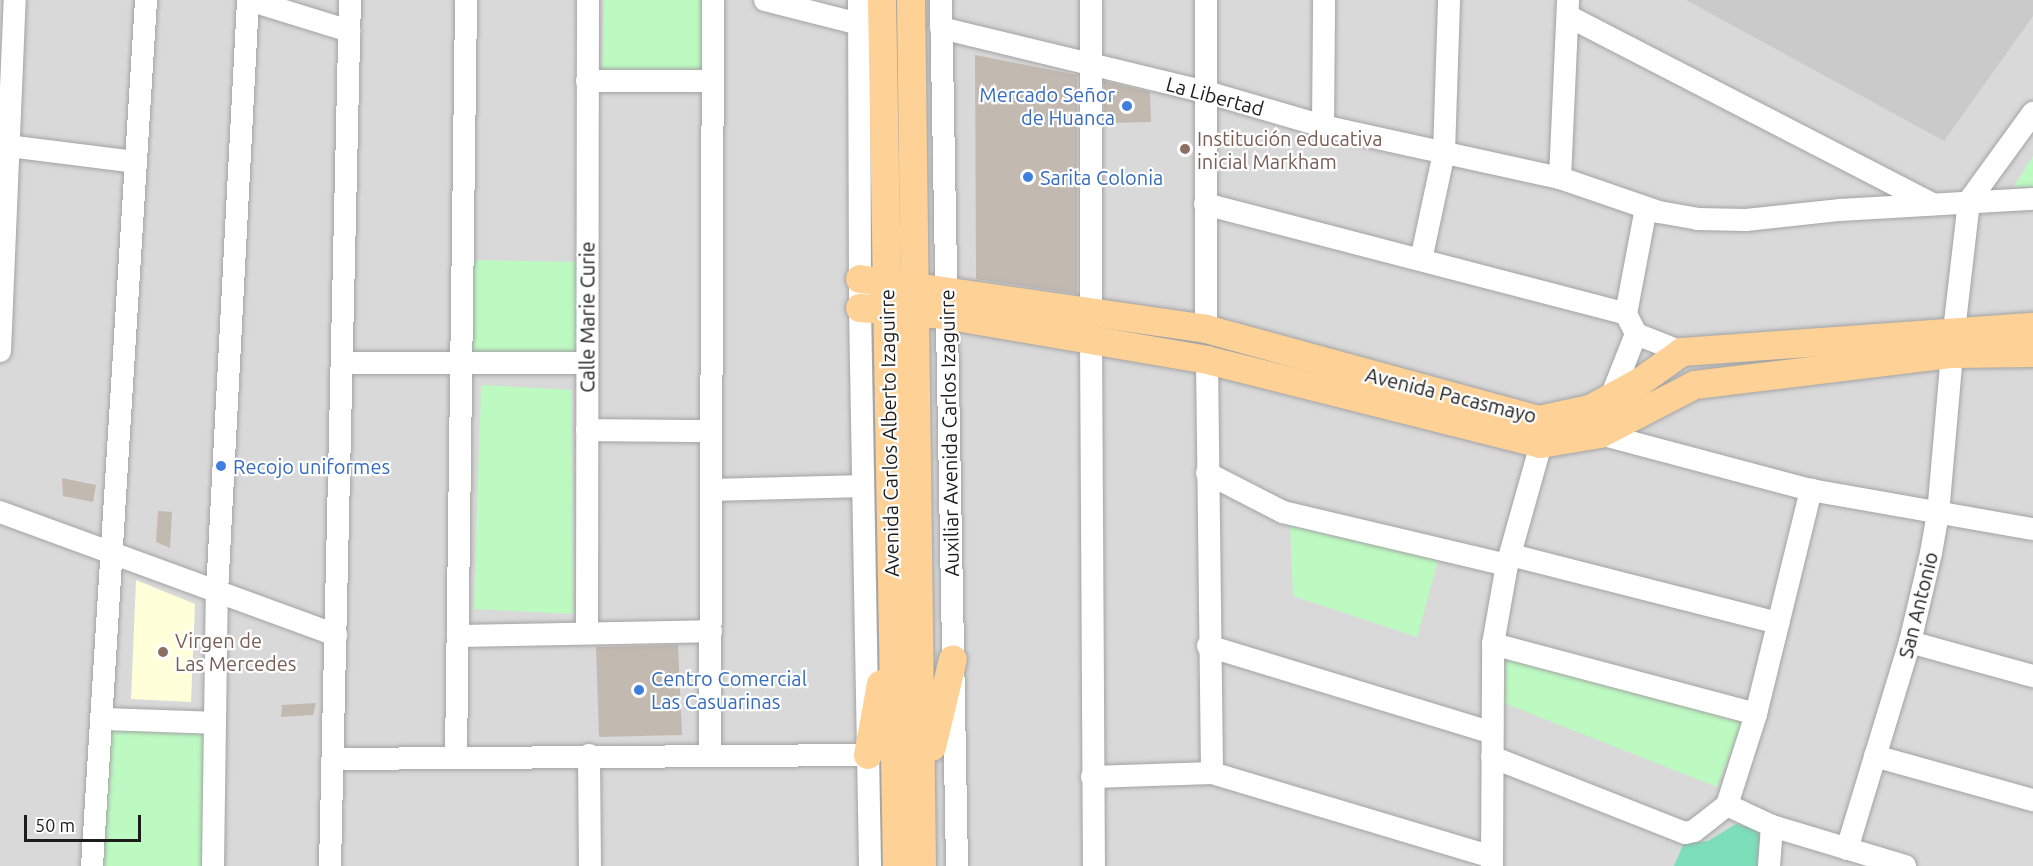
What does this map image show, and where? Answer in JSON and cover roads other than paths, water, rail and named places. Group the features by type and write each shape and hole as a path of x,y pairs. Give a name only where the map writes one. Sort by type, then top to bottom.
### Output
{"main road":[{"name":"Avenida Carlos Alberto Izaguirre","path":"882,0 873,295 892,626 897,866"},
{"name":"Avenida Carlos Alberto Izaguirre","path":"911,0 922,866"},
{"name":"Avenida Pacasmayo","path":"873,295 915,298 1091,324 1206,329 1457,411 1540,444 1600,434 1695,385 1837,367 2033,327"},
{"name":"Avenida Pacasmayo","path":"1091,324 1207,360 1457,411 1539,420 1590,409 1682,352 1835,339 1953,343 2033,353"},
{"path":"1835,339 1837,367"},
{"path":"868,755 892,626"},
{"path":"922,787 953,659"}],"street":[{"path":"0,351 5,146 15,0"},
{"path":"92,866 109,552 146,0"},
{"path":"213,866 217,592 248,0 349,31"},
{"path":"330,866 350,0"},
{"path":"456,757 465,0"},
{"name":"Calle Marie Curie","path":"587,633 588,0"},
{"path":"710,753 713,0"},
{"path":"765,0 859,24"},
{"path":"859,0 873,295 863,486 870,866"},
{"name":"Auxiliar Avenida Carlos Izaguirre","path":"941,0 957,866"},
{"path":"1091,0 1094,866"},
{"path":"1206,0 1206,329"},
{"path":"1323,126 1324,0"},
{"path":"1421,260 1444,153 1449,0"},
{"path":"1560,177 1568,8 1933,204"},
{"name":"La Libertad","path":"941,28 1206,92 1323,126 1560,177 1646,208 1697,219 1746,220 1866,208 2033,199"},
{"path":"587,81 712,81"},
{"name":"San Antonio","path":"1847,849 1910,642 1938,514 1953,343 1969,201 2033,113"},
{"path":"5,146 136,162"},
{"path":"1866,208 1882,178"},
{"path":"1205,204 1421,260 1631,324 1682,352"},
{"path":"1611,398 1631,324 1646,208"},
{"path":"1207,360 1212,772"},
{"path":"342,363 587,363"},
{"path":"587,430 711,431"},
{"path":"1600,434 1811,490 2033,530"},
{"path":"1092,777 1212,772 1492,862 1493,644 1509,560 1540,444"},
{"path":"1207,473 1283,512 1509,560 1778,623"},
{"path":"711,490 863,486"},
{"path":"1491,757 1684,833 1694,831 1727,806 1756,714 1811,490"},
{"path":"0,512 336,635"},
{"path":"458,636 711,631"},
{"path":"1910,642 2033,676"},
{"path":"1493,644 1756,714"},
{"path":"1209,646 1492,734"},
{"path":"101,719 215,723"},
{"path":"333,759 710,753 868,755"},
{"path":"589,755 590,866"},
{"path":"1875,756 2033,801"},
{"path":"1727,806 1772,826 1847,849 1878,862 1905,866"},
{"path":"1769,866 1772,826"}],"place":[{"name":"Mercado Señor de Huanca","path":"1127,106"},
{"name":"Institución educativa inicial Markham","path":"1185,149"},
{"name":"Sarita Colonia","path":"1028,177"},
{"name":"Recojo uniformes","path":"221,466"},
{"name":"Virgen de Las Mercedes","path":"163,652"},
{"name":"Centro Comercial Las Casuarinas","path":"639,690"}]}
